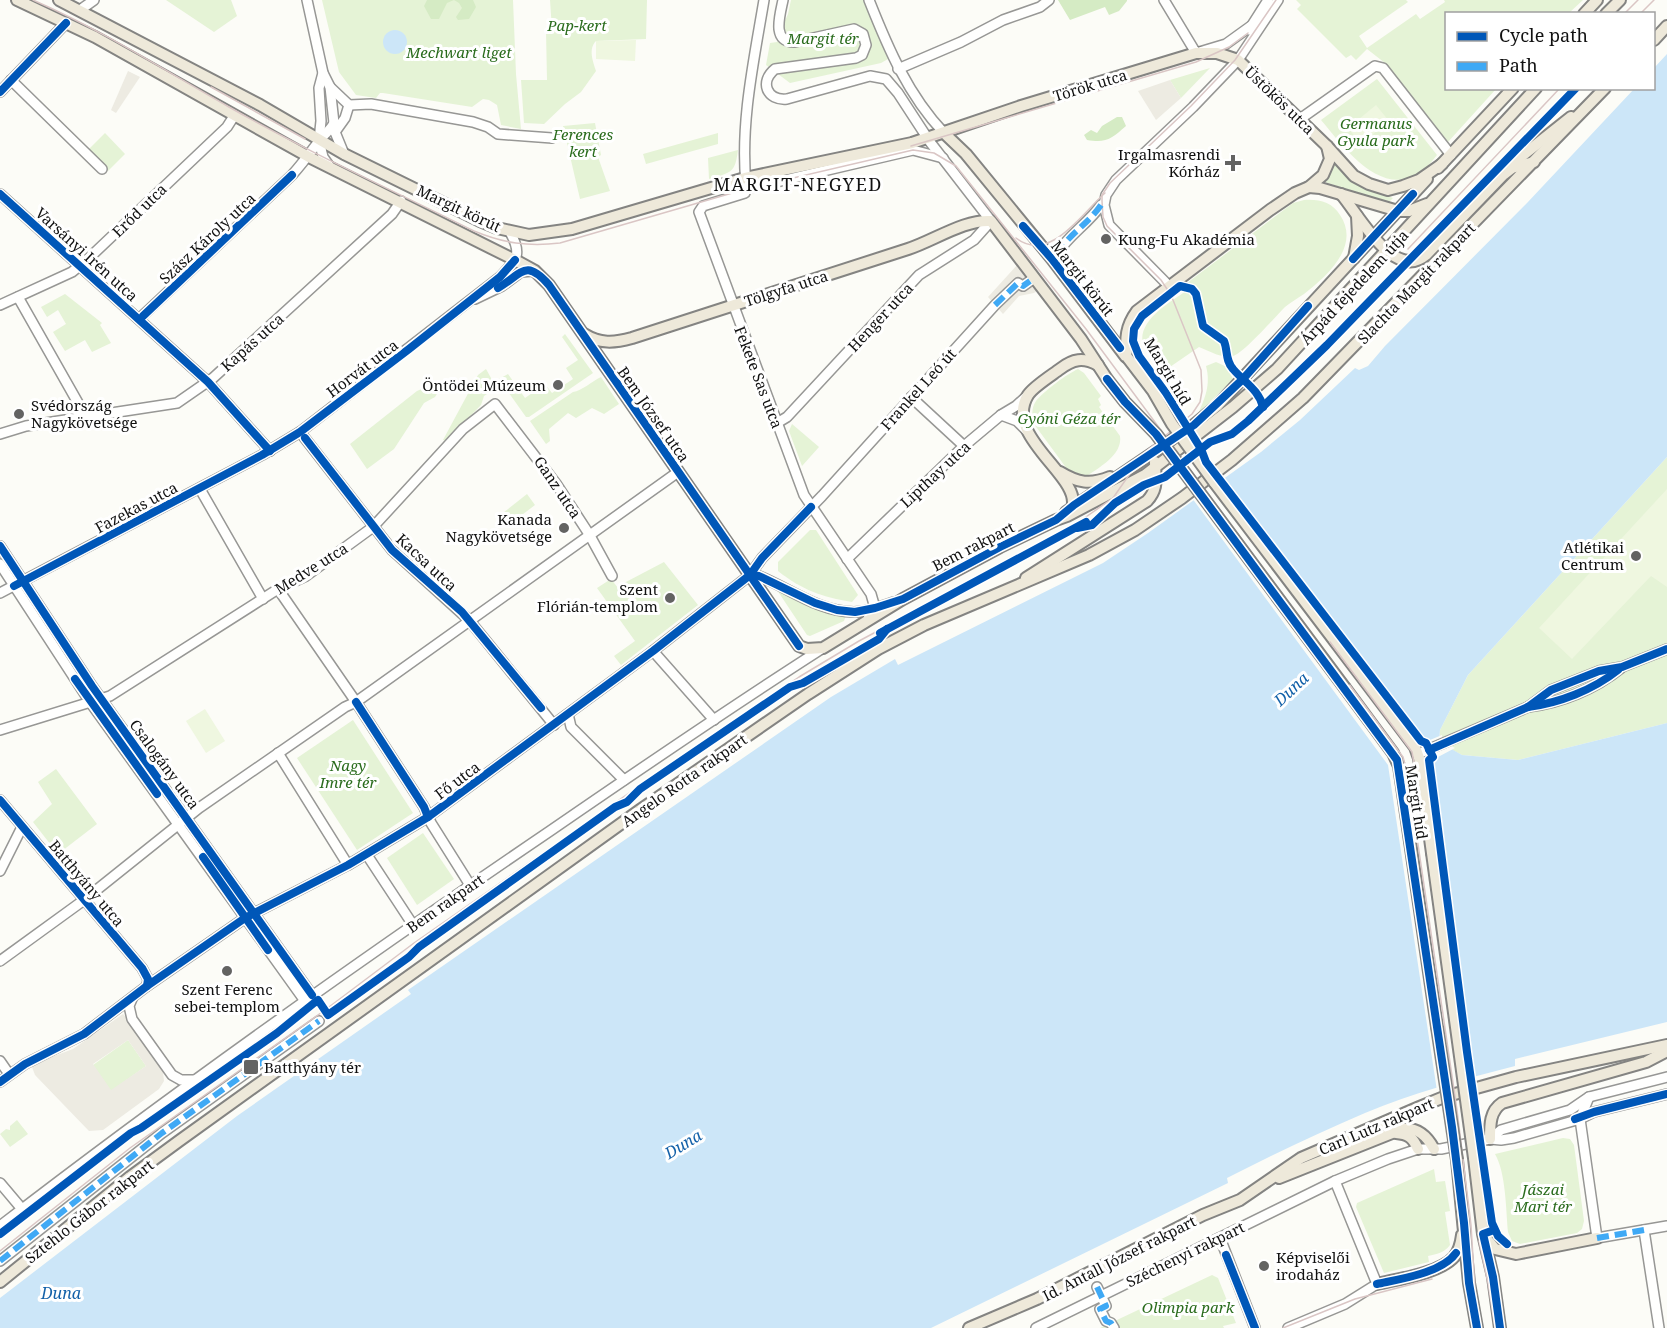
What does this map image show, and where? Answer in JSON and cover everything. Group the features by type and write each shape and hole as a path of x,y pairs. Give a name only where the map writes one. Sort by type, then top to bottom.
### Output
{"main road":[{"name":"Margit körút","path":"60,0 268,110 344,154 480,221 510,232 541,235 572,229 745,183 928,139 944,133 966,154 1124,349"},
{"path":"1586,12 1598,0"},
{"path":"1608,12 1620,0"},
{"name":"Margit körút","path":"23,1 309,157 401,201 535,271"},
{"path":"1655,38 1667,26"},
{"name":"Török utca","path":"944,133 1021,106 1196,53 1217,53 1238,60"},
{"name":"Üstökös utca","path":"1238,60 1328,146 1354,176 1388,190 1404,209"},
{"name":"Árpád fejedelem útja","path":"1155,452 1217,406 1374,236 1404,209 1442,164 1511,90"},
{"name":"Árpád fejedelem útja","path":"1155,468 1277,369 1534,90"},
{"path":"1341,194 1386,251 1400,261 1421,260 1515,160 1601,92"},
{"name":"Slachta Margit rakpart","path":"1219,470 1316,386 1601,92"},
{"path":"1124,349 1128,324 1137,310 1270,210 1295,193 1309,187 1323,175 1330,159 1328,146"},
{"path":"1503,175 1512,168 1534,162"},
{"path":"1388,190 1414,183 1442,164"},
{"path":"1309,187 1404,209 1431,201"},
{"path":"1402,234 1404,209"},
{"path":"1353,260 1358,236 1357,216"},
{"path":"990,221 1081,339 1099,366"},
{"name":"Tölgyfa utca","path":"581,332 598,341 619,342 918,245 972,223 990,221"},
{"name":"Bem József utca","path":"535,271 549,285 799,646 807,650 823,648"},
{"name":"Margit híd","path":"1124,349 1202,466 1410,740 1418,754 1483,1234 1489,1247 1500,1328"},
{"path":"1074,505 1072,494 1026,430 1024,419 1028,395 1072,361 1088,360 1099,366"},
{"name":"Margit híd","path":"1099,366 1125,402 1162,442 1397,760 1452,1127 1464,1223 1461,1252"},
{"path":"1017,586 1031,573 1147,501 1154,493 1157,482 1155,452"},
{"path":"1062,518 1074,505 1155,452"},
{"name":"Bem rakpart","path":"823,648 903,599 999,547 1062,518 1155,468"},
{"path":"1056,471 1072,479 1088,483 1098,482 1127,470"},
{"name":"Angelo Rotta rakpart","path":"179,1141 640,810 808,694 878,650 924,625 1069,565 1135,530 1219,470"},
{"name":"Carl Lutz rakpart","path":"1267,1182 1309,1154 1444,1097 1554,1068 1667,1045"},
{"path":"1490,1139 1492,1114 1502,1103 1646,1062 1667,1051"},
{"path":"1267,1182 1408,1128 1428,1137 1434,1149"},
{"path":"1393,1132 1409,1136 1418,1149"},
{"name":"Sztehlo Gábor rakpart","path":"0,1282 130,1177 179,1141"},
{"name":"Id. Antall József rakpart","path":"969,1328 1037,1299 1203,1215 1240,1200 1267,1182"},
{"path":"1489,1247 1516,1254 1597,1238"},
{"path":"1377,1284 1439,1268 1461,1252 1469,1283 1476,1328"}],"street":[{"path":"81,10 94,0"},
{"path":"307,0 323,73 330,87 349,105 371,104 467,121 488,127 498,134 552,138"},
{"path":"745,183 750,91 764,0"},
{"path":"783,0 778,29 785,41 795,42 854,29 863,34 866,48 858,58 772,70 767,77 766,85 774,98 780,100 870,76 881,77 890,82 928,139 990,221"},
{"path":"869,0 898,69 944,133"},
{"path":"898,69 961,42 1003,20 1040,7 1049,0"},
{"path":"1164,0 1196,53 1226,44 1251,26"},
{"path":"1238,60 1251,26 1268,0"},
{"path":"1057,254 1062,246 1092,219 1116,180 1193,107 1238,60 1278,0"},
{"path":"0,92 66,23"},
{"path":"1300,119 1374,67 1379,66 1383,68 1451,155"},
{"path":"323,73 320,88 319,140 323,157 330,167"},
{"path":"11,80 102,169"},
{"path":"330,87 334,127 344,154"},
{"name":"Szász Károly utca","path":"139,319 292,176 309,157 319,140 345,118 349,105"},
{"name":"Erőd utca","path":"0,305 72,272 226,127 234,116"},
{"name":"Margit körút","path":"699,212 703,206 745,194 745,183 913,150 943,158"},
{"name":"Varsányi Irén utca","path":"0,194 81,264 139,319 211,380"},
{"name":"Kapás utca","path":"0,434 24,427 177,403 211,380 392,214 401,201"},
{"path":"1102,205 1109,225 1169,286"},
{"name":"Fekete Sas utca","path":"699,212 804,495 871,594 875,608"},
{"name":"Henger utca","path":"777,423 787,417 920,275 974,240 990,221"},
{"path":"510,232 518,250 516,260"},
{"name":"Horvát utca","path":"270,451 300,432 468,303 500,277 516,260"},
{"name":"Horvát utca","path":"468,303 502,286 522,272 535,271"},
{"name":"Frankel Leó út","path":"750,574 762,558 995,305 1018,284 1023,286 1030,281"},
{"path":"18,297 86,417"},
{"path":"211,380 270,451"},
{"name":"Lipthay utca","path":"846,559 964,446 1028,395"},
{"path":"911,397 964,446"},
{"name":"Medve utca","path":"0,730 110,696 263,599 306,576 373,528 463,429 495,404"},
{"name":"Ganz utca","path":"495,404 554,480 589,534 612,576"},
{"path":"1001,415 1017,421 1026,430"},
{"name":"Kacsa utca","path":"300,432 373,528 393,550 469,620 554,725"},
{"name":"Fazekas utca","path":"0,593 270,451"},
{"path":"0,961 84,900 183,821 278,753 345,707 356,702 678,472"},
{"path":"200,489 263,599"},
{"name":"Csalogány utca","path":"0,546 19,584 90,702 254,912 308,998"},
{"name":"Csalogány utca","path":"0,564 19,584 101,699 183,821 244,918 308,998"},
{"name":"Bem rakpart","path":"750,574 768,579 815,603 837,610 855,612 903,599"},
{"name":"Fő utca","path":"132,999 244,918 367,855 428,817 653,651 750,574"},
{"path":"278,590 356,702 424,807 470,885"},
{"path":"862,624 875,608"},
{"name":"Bem rakpart","path":"0,1226 88,1157 308,998 624,780 823,648"},
{"name":"Margit híd","path":"1418,754 1528,707 1548,705 1595,686 1622,667 1667,649"},
{"path":"653,651 714,720"},
{"path":"568,714 571,727 624,780"},
{"path":"278,753 348,865"},
{"name":"Batthyány utca","path":"0,800 142,968 148,979 147,987"},
{"path":"0,871 22,827"},
{"path":"367,855 413,925"},
{"path":"0,1082 26,1064 84,1034 132,999"},
{"path":"132,999 129,1006 132,1019 172,1075 181,1080 196,1080"},
{"path":"0,1261 162,1133 319,1021"},
{"path":"0,1061 9,1074"},
{"path":"1490,1139 1501,1130 1570,1110 1589,1097 1667,1077"},
{"path":"1288,1328 1345,1304 1377,1284 1335,1182 1418,1149 1441,1149 1490,1139 1514,1138 1580,1119 1594,1112 1667,1094"},
{"path":"1589,1097 1580,1119 1597,1238 1667,1226"},
{"name":"Széchenyi rakpart","path":"1036,1328 1099,1291 1220,1238 1335,1182"},
{"path":"0,1183 22,1209"},
{"path":"1644,1230 1659,1328"},
{"path":"1220,1238 1256,1328"},
{"path":"1099,1291 1106,1306 1100,1309 1106,1321 1114,1328"}],"green space":[{"path":"166,0 231,0 237,16 214,32"},
{"name":"Mechwart liget","path":"322,0 513,0 521,129 501,125 497,105 489,100 483,99 472,107 383,93 376,98 356,95 339,72"},
{"path":"427,0 454,0 447,3 439,19 431,19 424,6"},
{"path":"454,0 473,0 476,7 469,19 458,20 456,17 462,8"},
{"name":"Pap-kert","path":"550,0 647,0 646,39 596,41 592,51 596,71 581,92 544,124 524,123 521,80 547,80 546,31 552,30"},
{"name":"Margit tér","path":"791,0 864,0 888,59 881,63 790,83 766,65 770,43 777,42 786,32 783,25"},
{"path":"1058,0 1127,1 1119,11 1109,15 1105,7 1070,20"},
{"path":"1296,0 1406,0 1408,2 1359,36 1367,48 1416,14 1420,19 1445,2 1444,0 1583,0 1570,12 1445,12 1445,90 1495,90 1448,142 1385,63 1367,49 1356,60 1351,55 1346,58 1297,9 1301,5"},
{"path":"636,40 635,61 596,59 596,41"},
{"path":"1210,68 1181,98 1170,80"},
{"name":"Germanus Gyula park","path":"1377,79 1437,155 1421,172 1406,179 1392,179 1378,175 1364,166 1340,143 1321,120"},
{"path":"1376,105 1389,121 1361,144 1348,128"},
{"path":"1117,117 1122,117 1126,126 1116,134 1104,140 1087,140 1084,135 1091,130 1097,133 1102,126"},
{"name":"Ferences kert","path":"595,123 601,155 598,157 610,191 580,199 563,126"},
{"path":"105,133 125,154 108,171 88,150"},
{"path":"718,133 718,144 646,164 643,154"},
{"path":"738,150 731,171 709,179 708,158"},
{"path":"1334,161 1358,184 1393,198 1388,203 1325,182"},
{"path":"1304,200 1329,204 1340,215 1345,227 1344,249 1331,269 1313,287 1285,307 1238,354 1224,356 1199,347 1167,369 1157,367 1144,348 1142,339 1148,322 1155,314 1186,291 1187,283 1293,203"},
{"path":"65,294 102,323 100,325 111,343 92,352 85,340 65,351 53,332 66,324 58,310 47,317 41,307"},
{"path":"565,334 593,373 526,417 499,379 508,374 525,398 545,384 552,393 573,379 566,368 578,360 562,337"},
{"path":"1216,362 1227,367 1233,379 1198,414 1208,385 1206,366"},
{"path":"486,369 491,378 490,392 484,396 481,405 446,441 443,440 478,375"},
{"name":"Gyóni Géza tér","path":"1078,369 1084,373 1101,396 1098,399 1101,405 1099,407 1120,436 1120,443 1114,455 1084,478 1070,473 1034,424 1032,415 1034,404 1040,397"},
{"path":"601,377 619,404 604,414 592,408 576,418 568,413 549,429 550,441 546,444 530,421 573,392"},
{"path":"439,381 440,389 435,397 424,403 394,449 367,469 350,444 417,391"},
{"path":"792,424 819,447 802,466 789,431"},
{"path":"1667,457 1667,723 1518,760 1462,755 1439,743 1440,730 1468,675"},
{"name":"Atlétikai Centrum","path":"1667,489 1667,587 1651,576 1572,659 1539,628"},
{"path":"527,494 535,505 510,524 503,513"},
{"path":"810,530 816,530 858,595 852,602 813,592 778,571 778,562"},
{"path":"664,562 698,605 621,665 614,656 635,641 597,588 611,579 618,588"},
{"path":"777,590 782,590 821,610 846,615 844,621 810,636 807,635"},
{"path":"205,709 225,741 206,753 186,721"},
{"name":"Nagy Imre tér","path":"353,720 413,813 357,850 297,758"},
{"path":"56,769 97,824 58,854 33,822 52,804 38,782"},
{"path":"423,833 454,879 417,905 387,858"},
{"path":"128,1040 146,1066 111,1091 93,1065"},
{"path":"17,1120 28,1134 10,1147 0,1134 6,1129 10,1130 10,1126"},
{"name":"Jászai Mari tér","path":"1563,1138 1570,1139 1574,1145 1584,1221 1582,1229 1577,1233 1520,1244 1512,1241 1508,1232 1503,1181 1495,1154"},
{"path":"1434,1169 1436,1182 1445,1181 1450,1211 1445,1212 1450,1245 1437,1254 1428,1256 1429,1262 1384,1273 1356,1207 1357,1203"},
{"name":"Olimpia park","path":"1212,1275 1218,1278 1236,1323 1223,1326 1224,1328 1100,1328"}],"shaded area":[{"path":"128,71 140,77 116,113 111,110"},
{"path":"1170,80 1181,98 1156,120 1138,91"},
{"path":"1019,263 1037,291 1019,296 1003,314 988,297"},
{"path":"123,1014 132,1023 163,1072 164,1081 159,1089 103,1130 89,1131 35,1075 32,1067 33,1064 73,1049","holes":["128,1040 146,1066 111,1090 93,1064"]}],"water":[{"path":"395,30 400,31 406,37 406,47 400,53 395,54 390,53 384,47 383,42 384,37 390,31"},
{"name":"Duna","path":"1667,54 1667,457 1468,675 1440,730 1439,742 1462,755 1518,760 1667,723 1667,1022 1515,1059 1515,1066 1439,1087 1365,1113 1261,1161 1227,1178 1228,1183 931,1328 0,1328 0,1298 237,1116 411,994 408,990 831,697 895,659 898,665 1103,563 1261,452 1300,420 1355,368 1359,370 1368,366 1633,90 1655,90 1655,67"}],"pier":[{"path":"1223,476 1422,737 1430,740 1442,735 1442,741 1455,748 1438,757 1434,765 1474,1080 1437,1091 1388,765 1192,498"}],"tram line":[{"path":"33,0 108,37 259,124 320,155 474,231 516,243 560,243 746,189 913,150 934,153 956,166 1086,329 1403,757 1408,776 1457,1110 1471,1225 1475,1290 1481,1328"},
{"path":"0,1251 130,1148 325,1010 414,943 724,727 799,677 859,641 1055,536 1113,498 1145,452 1192,414 1200,402 1202,391 1201,370 1171,295 1161,280 1107,226 1103,217 1102,195 1110,183 1191,106 1235,60 1276,0"},
{"path":"1626,12 1638,0"},
{"path":"1642,12 1654,0"},
{"path":"911,146 1196,62 1229,47 1248,33"},
{"path":"211,87 305,139"},
{"path":"1408,249 1558,90"},
{"path":"1016,238 1029,244 1041,245 1053,240 1065,233 1105,193"},
{"path":"1330,642 1412,752 1416,774"},
{"path":"1479,1241 1495,1328"},
{"path":"1283,1328 1355,1299 1432,1279"}],"marked path":[{"path":"1057,254 1101,205"},
{"path":"995,305 1018,283 1023,286 1030,281"},
{"path":"0,1261 162,1133 319,1021"},
{"path":"1597,1238 1644,1230"},
{"path":"1097,1287 1106,1306 1100,1309 1106,1321 1114,1328"}],"cycle path":[{"path":"0,92 66,23"},
{"path":"1077,528 1092,525 1115,503 1144,485 1165,477 1210,442 1232,434 1248,421 1327,345 1574,90"},
{"path":"143,316 292,175"},
{"path":"0,194 208,382 270,451"},
{"path":"1353,259 1413,194"},
{"path":"1023,226 1052,259 1120,348"},
{"path":"14,586 262,455 300,432 500,277 515,260"},
{"path":"498,288 518,274 529,270 549,285 799,646"},
{"path":"1263,407 1255,391 1230,366 1224,341 1203,326 1196,294 1192,289 1180,286 1142,316 1134,329 1133,341 1139,356 1166,393 1201,449 1206,462 1421,741 1426,743 1433,757 1429,760 1492,1223 1498,1236 1507,1244"},
{"path":"750,575 759,576 815,603 837,610 855,612 903,599 1056,520 1074,505 1194,425 1243,379 1308,306"},
{"path":"1107,379 1125,402 1156,434 1397,760 1452,1127 1469,1283 1477,1328"},
{"path":"305,438 392,550 462,612 541,708"},
{"path":"0,1082 25,1064 84,1034 147,986 245,918 348,865 428,817 653,651 750,575 762,558 811,507"},
{"path":"880,633 1086,522"},
{"path":"0,546 92,686 312,995"},
{"path":"0,1234 131,1133 277,1033 318,1000 328,1015 615,807 627,802 640,789 790,687 803,683 879,639 887,629"},
{"path":"1429,750 1528,707 1551,690 1599,671 1622,667 1667,649"},
{"path":"1528,707 1575,694 1598,684 1618,670"},
{"path":"75,679 157,794"},
{"path":"356,702 424,807 428,817"},
{"path":"0,800 142,968 148,979 147,986"},
{"path":"203,857 268,950"},
{"path":"1575,1119 1667,1094"},
{"path":"1494,1230 1483,1234 1493,1277 1500,1328"},
{"path":"1377,1284 1431,1270 1450,1260 1456,1253"},
{"path":"1226,1255 1255,1328"}],"place":[{"name":"Irgalmasrendi Kórház","path":"1233,163"},
{"name":"Kung-Fu Akadémia","path":"1106,239"},
{"name":"Öntödei Múzeum","path":"558,385"},
{"name":"Svédország Nagykövetsége","path":"19,414"},
{"name":"Kanada Nagykövetsége","path":"564,528"},
{"name":"Atlétikai Centrum","path":"1636,556"},
{"name":"Szent Flórián-templom","path":"670,598"},
{"name":"Szent Ferenc sebei-templom","path":"227,971"},
{"name":"Batthyány tér","path":"251,1067"},
{"name":"Képviselői irodaház","path":"1264,1266"}],"district":[{"name":"MARGIT-NEGYED","path":"798,184"}]}
